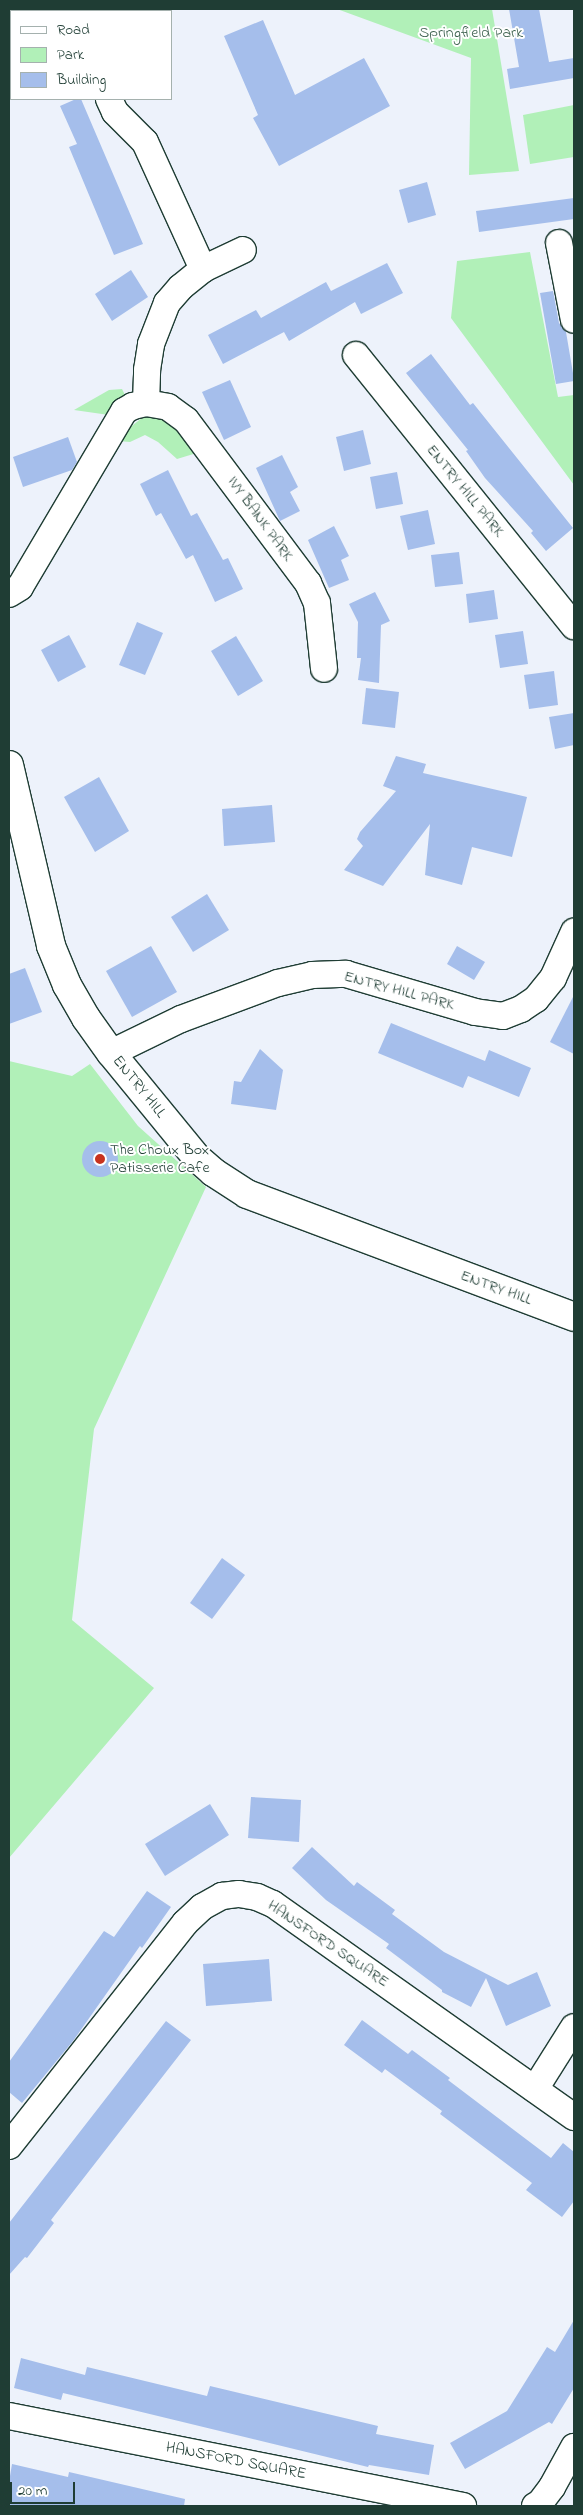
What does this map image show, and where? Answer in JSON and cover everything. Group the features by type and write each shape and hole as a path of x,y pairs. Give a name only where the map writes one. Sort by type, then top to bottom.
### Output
{"street":[{"path":"110,100 115,112 144,142 203,270"},
{"path":"559,243 574,320"},
{"path":"9,594 20,587 124,411 133,406 146,403 146,370 151,344 167,303 181,287 203,270 243,250"},
{"name":"ENTRY HILL PARK","path":"356,355 574,626"},
{"name":"IVY BANK PARK","path":"146,403 168,407 186,420 308,583 317,603 324,669"},
{"name":"ENTRY HILL","path":"9,765 51,946 67,985 81,1010 111,1053 196,1157 213,1172 247,1194 574,1316"},
{"name":"ENTRY HILL PARK","path":"111,1053 181,1019 278,983 312,976 346,974 475,1012 503,1016 521,1010 536,999 553,978 573,936"},
{"name":"HANSFORD SQUARE","path":"9,2146 185,1924 202,1907 222,1896 239,1894 257,1897 273,1904 574,2117"},
{"path":"535,2089 574,2027"},
{"name":"HANSFORD SQUARE","path":"9,2416 463,2506"},
{"path":"538,2505 552,2487 574,2447"}],"green space":[{"name":"Springfield Park","path":"337,9 492,9 519,171 469,175 471,58"},
{"path":"574,105 574,157 530,164 523,115"},
{"path":"530,252 558,397 574,395 574,485 451,318 457,261"},
{"path":"122,389 126,397 109,415 74,410 109,390"},
{"path":"154,414 169,418 200,452 177,459 158,442 145,435 130,442 118,441 128,429 143,417"},
{"path":"9,1061 72,1076 90,1064 138,1126 206,1187 94,1429 72,1620 154,1688 9,1858"}],"building":[{"path":"509,9 539,9 549,62 574,58 574,78 510,89 507,69 519,67"},
{"path":"263,20 295,95 364,58 390,106 279,166 253,118 258,115 224,36"},
{"path":"74,100 81,100 143,244 114,255 69,147 77,144 60,106"},
{"path":"427,182 436,215 408,223 399,190"},
{"path":"574,198 574,219 479,232 476,211"},
{"path":"387,263 403,293 361,314 355,302 289,341 284,332 223,364 208,335 256,310 261,318 326,282 331,291"},
{"path":"131,270 148,297 112,321 95,294"},
{"path":"553,291 559,323 566,332 574,379 574,381 556,384 540,293"},
{"path":"431,354 470,405 473,403 573,528 546,551 531,533 533,531 485,478 466,451 468,450 406,373"},
{"path":"230,380 251,427 224,440 202,392"},
{"path":"363,430 371,464 344,471 336,437"},
{"path":"68,437 77,462 72,470 23,487 13,457"},
{"path":"282,455 298,487 290,492 300,511 280,521 256,468"},
{"path":"168,470 191,516 197,513 223,560 228,558 243,589 215,602 193,555 186,559 161,513 156,516 140,484"},
{"path":"397,472 403,504 376,509 370,477"},
{"path":"428,510 435,544 408,550 400,516"},
{"path":"334,526 349,556 341,560 349,580 329,588 308,540"},
{"path":"459,552 463,584 435,587 431,555"},
{"path":"494,590 498,619 469,623 466,594"},
{"path":"375,592 390,621 381,625 379,683 358,680 361,658 357,658 358,622 349,604"},
{"path":"137,622 163,633 145,675 119,665"},
{"path":"523,631 528,664 500,668 495,635"},
{"path":"69,635 86,667 58,682 41,650"},
{"path":"236,636 263,681 238,696 211,651"},
{"path":"554,671 558,705 529,709 524,675"},
{"path":"366,688 399,692 395,728 362,724"},
{"path":"574,713 574,745 555,749 549,717"},
{"path":"396,756 426,764 423,773 527,797 512,857 472,847 462,885 425,875 430,824 383,886 344,870 363,846 357,839 360,832 396,791 383,786"},
{"path":"99,777 129,831 95,852 64,797"},
{"path":"272,805 275,842 224,846 222,809"},
{"path":"207,894 229,930 193,952 171,917"},
{"path":"151,946 177,992 132,1017 106,971"},
{"path":"457,946 485,962 474,980 447,964"},
{"path":"25,968 42,1012 9,1024 9,974"},
{"path":"574,995 574,1054 550,1042"},
{"path":"391,1023 485,1061 489,1050 531,1068 519,1097 468,1076 463,1088 378,1053"},
{"path":"260,1049 283,1070 276,1110 231,1104 234,1081 241,1082"},
{"name":"The Choux Box Patisserie Cafe","path":"100,1141 107,1142 113,1146 117,1152 117,1166 113,1172 107,1176 100,1177 93,1176 87,1172 83,1166 82,1159 83,1152 87,1146 93,1142"},
{"path":"222,1558 245,1575 212,1619 190,1603"},
{"path":"251,1797 301,1800 299,1842 248,1838"},
{"path":"210,1804 229,1835 165,1876 145,1844"},
{"path":"312,1847 354,1886 357,1882 395,1910 392,1914 444,1952 508,1985 537,1972 551,2006 506,2026 486,1978 471,2007 442,1992 442,1990 386,1948 389,1944 326,1900 292,1868"},
{"path":"147,1891 171,1907 142,1948 140,1946 73,2041 22,2103 9,2092 9,2062 104,1931 114,1937"},
{"path":"269,1959 272,2001 206,2006 203,1964"},
{"path":"362,2020 408,2054 412,2050 450,2078 448,2080 551,2158 563,2143 574,2152 574,2201 562,2217 526,2190 532,2183 440,2114 442,2111 385,2069 382,2073 344,2045"},
{"path":"166,2021 191,2040 51,2220 54,2223 27,2258 25,2257 9,2275 9,2223"},
{"path":"574,2320 574,2388 552,2424 549,2422 465,2469 450,2443 507,2411 547,2347 555,2352"},
{"path":"21,2358 85,2375 87,2367 207,2396 210,2386 378,2426 376,2434 434,2445 429,2475 369,2465 368,2467 63,2393 61,2400 14,2388"},
{"path":"12,2464 68,2477 69,2472 185,2499 184,2506 9,2506 9,2482"}],"place":[{"name":"The Choux Box Patisserie Cafe","path":"100,1159"}]}
